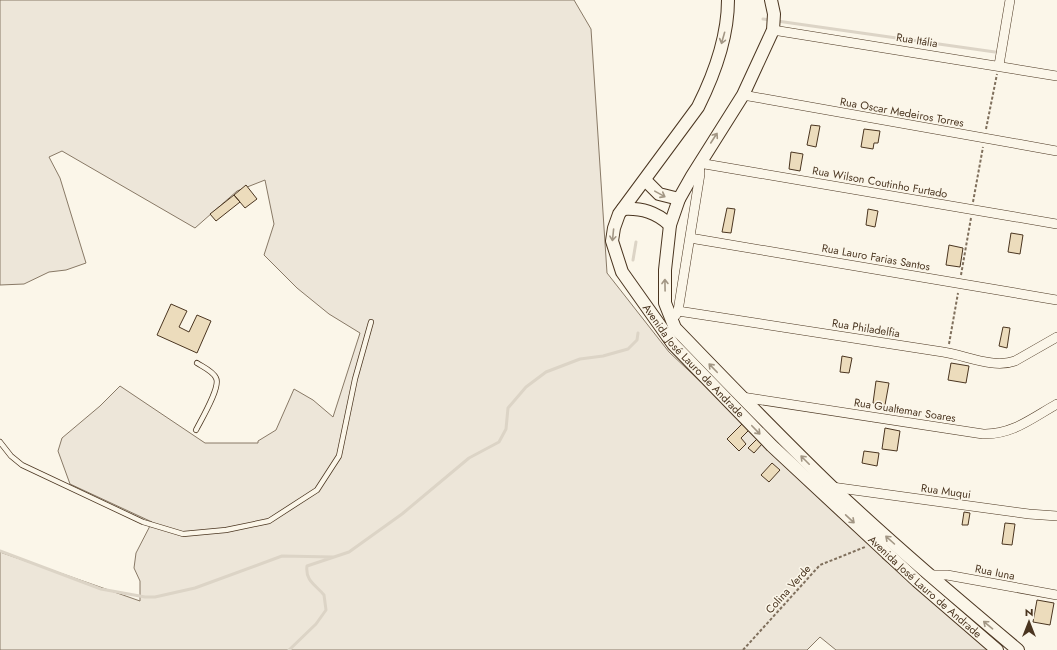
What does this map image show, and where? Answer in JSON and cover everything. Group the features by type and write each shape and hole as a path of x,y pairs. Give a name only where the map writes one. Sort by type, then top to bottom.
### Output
{"street":[{"name":"Avenida José Lauro de Andrade","path":"728,0 726,29 705,94 680,134 623,209 614,228 612,241 622,272 629,284 673,344 772,446 876,542 997,650"},
{"path":"772,0 773,23"},
{"path":"998,65 1010,0"},
{"name":"Avenida José Lauro de Andrade","path":"773,23 743,96 699,163 679,199 670,225 665,270 665,303 672,323 675,328 742,398 832,487 929,575 1018,650"},
{"name":"Rua Itália","path":"773,23 1057,76"},
{"name":"Rua Oscar Medeiros Torres","path":"743,96 1057,151"},
{"path":"672,323 678,311 700,174 699,163"},
{"name":"Rua Wilson Coutinho Furtado","path":"699,163 1057,224"},
{"path":"645,180 660,194 679,199"},
{"path":"623,209 650,211 661,217 670,225"},
{"name":"Rua Lauro Farias Santos","path":"690,238 1057,300"},
{"name":"Rua Philadelfia","path":"678,311 947,353 997,364 1007,364 1015,361 1057,337"},
{"name":"Rua Gualtemar Soares","path":"742,398 983,434 1007,432 1057,404"},
{"name":"Rua Muqui","path":"832,487 1029,514 1057,516"},
{"name":"Rua Iuna","path":"929,575 947,575 1057,595"}],"lane":[{"path":"0,442 11,456 22,465 142,522 183,534 226,530 269,521 317,490 339,456 355,379 372,322"},
{"path":"196,430 217,387 217,379 211,371 197,363"}],"path":[{"name":"Colina Verde","path":"743,650 820,565 876,542"}],"shaded area":[{"path":"0,0 574,0 591,29 607,273 669,352 884,555 882,558 994,650 836,650 820,637 807,650 0,650 0,552 140,601 140,581 134,568 136,553 152,522 70,484 58,451 62,438 100,406 120,386 205,443 258,443 258,441 276,430 294,389 313,400 333,417 360,333 329,314 297,288 264,255 274,224 265,180 237,191 195,228 62,151 49,157 60,178 86,263 66,270 49,272 24,284 0,285"}],"building":[{"path":"811,125 820,126 816,147 807,145"},
{"path":"864,129 880,131 878,143 874,143 873,149 861,147"},
{"path":"791,152 803,154 800,171 789,169"},
{"path":"246,185 257,199 245,208 234,195"},
{"path":"234,195 240,202 216,221 210,214"},
{"path":"727,208 735,209 731,233 722,232"},
{"path":"868,209 878,211 875,227 866,225"},
{"path":"1011,233 1023,235 1020,254 1008,252"},
{"path":"949,245 963,248 960,267 946,265"},
{"path":"171,304 187,311 179,327 189,332 197,315 211,321 197,353 157,335"},
{"path":"1003,327 1010,328 1007,348 999,346"},
{"path":"842,356 852,358 849,373 840,372"},
{"path":"951,363 969,366 966,383 948,380"},
{"path":"876,381 889,383 885,405 873,403"},
{"path":"743,423 750,429 741,438 746,444 739,451 727,439"},
{"path":"885,428 900,431 897,451 882,449"},
{"path":"757,439 762,444 754,453 748,448"},
{"path":"864,451 879,453 877,466 862,463"},
{"path":"772,463 780,470 769,482 761,475"},
{"path":"964,512 970,513 968,525 962,525"},
{"path":"1005,523 1015,524 1012,545 1002,544"},
{"path":"1037,600 1054,603 1050,625 1033,622"}],"waterway":[{"path":"763,19 771,20"},
{"path":"777,21 995,52"},
{"path":"633,260 636,242"},
{"path":"289,650 316,624 326,610 324,595 309,579 307,566 349,552 402,514 469,458 499,442 506,429 508,408 526,387 546,372 580,359 603,356 628,349 637,340 638,333"},
{"path":"0,551 101,589 145,597 155,597 195,588 282,556 333,557"}]}
